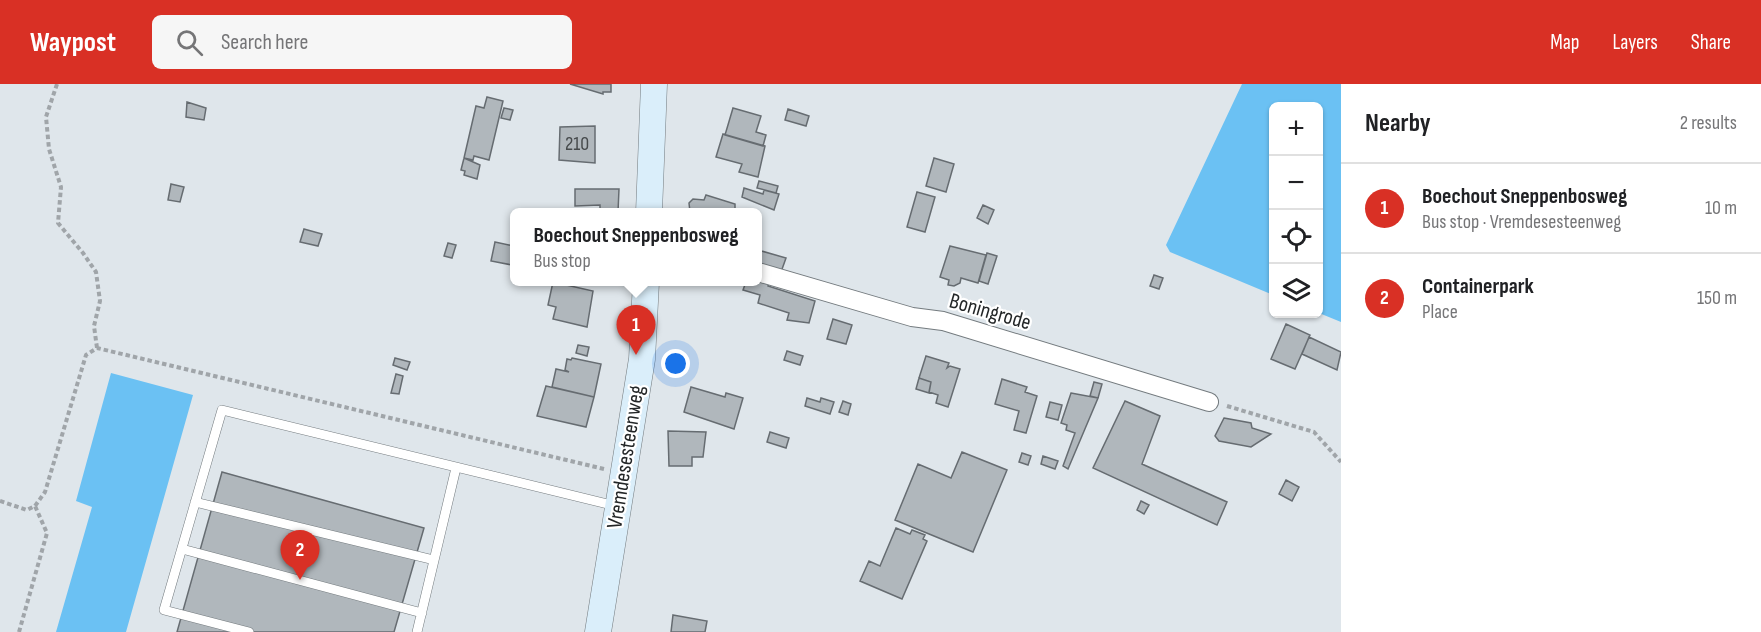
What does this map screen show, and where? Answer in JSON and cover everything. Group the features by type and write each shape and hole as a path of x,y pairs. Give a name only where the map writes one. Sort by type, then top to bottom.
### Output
{"street":[{"path":"649,208 654,84"},
{"name":"Boningrode","path":"762,273 912,318 943,321 1209,402"},
{"name":"Vremdesesteenweg","path":"597,632 642,359 646,286"}],"lane":[{"path":"249,632 164,610 222,410 619,507"},
{"path":"417,632 456,468"},
{"path":"195,502 434,560"},
{"path":"182,549 422,613"}],"path":[{"path":"57,84 46,117 49,149 60,187 58,223 96,272 100,301 94,326 97,348"},
{"path":"1209,402 1314,432 1341,462"},
{"path":"0,501 27,510 35,506 46,533 19,632"}],"shaded area":[{"path":"1242,84 1341,84 1341,322 1323,315 1323,102 1269,102 1269,293 1170,252 1166,245"},
{"path":"111,373 193,395 126,632 56,632 92,507 76,501"}],"building":[{"path":"570,84 611,84 611,92 603,92 603,94"},
{"path":"487,97 503,101 489,160 474,156 473,160 464,158 476,106 484,108"},
{"path":"187,102 206,108 204,120 186,117"},
{"path":"504,108 513,110 510,120 501,118"},
{"path":"733,108 761,116 756,132 766,135 763,146 725,135"},
{"path":"788,109 809,116 806,126 785,120"},
{"path":"595,126 595,163 559,160 560,127"},
{"path":"723,134 765,146 758,177 739,172 742,164 716,157"},
{"path":"464,158 480,165 477,179 464,175 465,171 461,170"},
{"path":"934,158 954,164 946,192 926,186"},
{"path":"759,181 778,186 776,193 757,188"},
{"path":"171,184 184,187 180,202 168,200"},
{"path":"744,188 763,194 764,190 779,194 774,210 742,197"},
{"path":"575,189 619,189 618,208 600,208 600,205 575,206"},
{"path":"917,192 935,197 925,232 907,227"},
{"path":"706,195 735,204 735,208 690,208 689,203 693,199 704,200"},
{"path":"983,205 994,210 988,224 977,218"},
{"path":"304,229 322,234 318,246 300,242"},
{"path":"495,242 510,245 510,265 491,261"},
{"path":"448,243 456,245 452,258 444,256"},
{"path":"950,246 986,255 978,283 961,278 960,283 954,286 948,285 949,280 940,277"},
{"path":"762,251 786,258 781,272 762,266"},
{"path":"987,253 997,256 988,284 979,281"},
{"path":"1154,275 1163,278 1159,289 1150,286"},
{"path":"762,280 769,282 768,286 815,301 809,323 787,320 789,313 758,303 760,295 743,290 744,286 762,286"},
{"path":"552,286 571,286 593,291 587,327 553,319 556,307 548,305"},
{"path":"833,319 852,325 846,344 827,339"},
{"path":"1286,324 1310,335 1295,369 1271,359"},
{"path":"1309,337 1341,352 1337,370 1302,354"},
{"path":"578,345 589,347 587,356 576,353"},
{"path":"787,351 803,356 800,365 784,360"},
{"path":"926,356 949,363 947,368 950,366 960,369 948,407 936,403 938,395 929,392 931,382 919,378"},
{"path":"395,358 410,362 407,370 393,365"},
{"path":"567,359 601,364 594,397 552,387 556,369 569,372 565,370"},
{"path":"396,374 403,376 399,394 391,393"},
{"path":"919,378 931,382 929,393 916,389"},
{"path":"1002,379 1027,387 1025,392 1037,396 1026,433 1014,430 1019,411 995,404"},
{"path":"1094,382 1102,384 1098,398 1090,396"},
{"path":"546,386 594,397 586,427 537,416"},
{"path":"691,387 725,397 726,393 743,398 734,429 684,412"},
{"path":"1071,393 1098,398 1068,469 1063,466 1075,433 1066,430 1067,425 1061,423"},
{"path":"807,398 820,402 821,398 834,402 830,414 805,406"},
{"path":"843,401 851,404 848,415 839,412"},
{"path":"1125,401 1160,416 1142,464 1227,502 1217,525 1093,468"},
{"path":"1050,402 1062,405 1058,420 1046,417"},
{"path":"1224,418 1251,423 1252,428 1271,434 1251,447 1219,441 1215,436"},
{"path":"668,431 706,432 703,457 692,457 692,466 669,466"},
{"path":"770,432 789,438 786,448 767,442"},
{"path":"962,452 1007,470 973,552 895,520 918,464 951,478"},
{"path":"1022,453 1031,456 1028,465 1019,462"},
{"path":"1043,456 1058,461 1055,469 1041,464"},
{"path":"222,472 424,528 394,632 177,632"},
{"path":"1286,480 1299,487 1292,501 1279,494"},
{"path":"1141,501 1149,505 1144,514 1137,510"},
{"path":"896,528 910,534 912,530 925,535 923,539 927,541 902,599 860,581 869,561 880,566"},
{"path":"673,615 707,621 705,632 671,632"}],"place":[{"name":"Boechout Sneppenbosweg","path":"636,355"},
{"name":"Containerpark","path":"300,580"}]}
